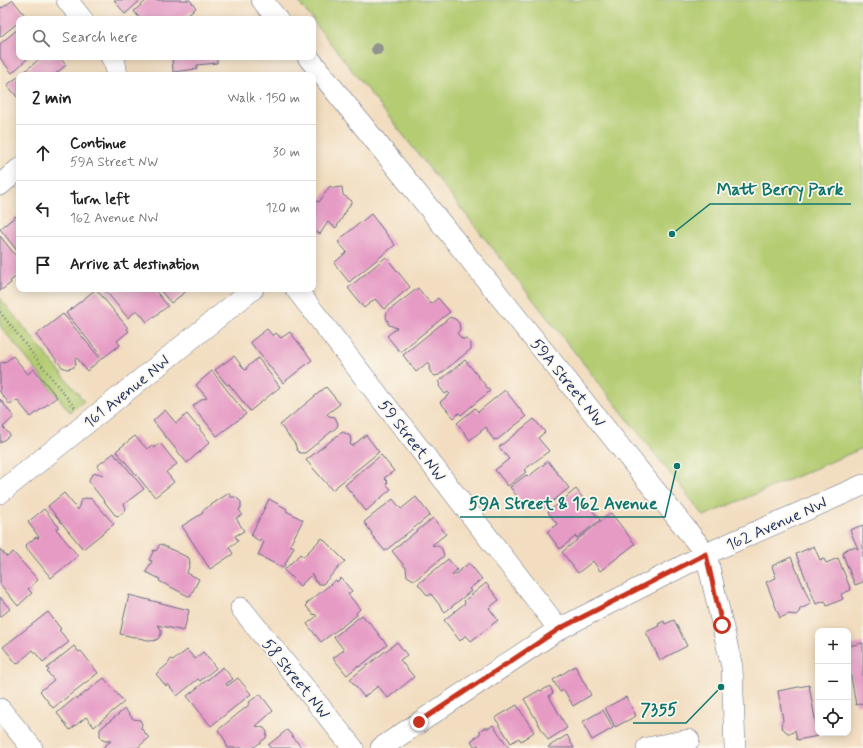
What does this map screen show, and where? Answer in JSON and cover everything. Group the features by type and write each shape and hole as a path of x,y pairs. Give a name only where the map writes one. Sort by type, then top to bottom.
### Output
{"street":[{"path":"67,0 80,16"},
{"path":"262,0 275,16"},
{"path":"113,60 116,72"},
{"name":"59A Street NW","path":"310,60 706,554 732,667 735,748"},
{"path":"0,185 16,172"},
{"name":"161 Avenue NW","path":"0,493 249,292"},
{"name":"59 Street NW","path":"298,292 559,629"},
{"name":"162 Avenue NW","path":"381,748 559,629 706,554 863,485"},
{"name":"58 Street NW","path":"241,608 353,748"},
{"path":"0,709 32,748"},
{"path":"647,748 689,740"}],"path":[{"path":"0,312 87,422"}],"green space":[{"path":"297,0 863,0 863,448 704,516 316,25 316,16 310,16"},
{"path":"0,298 84,401 70,412 0,326"}],"building":[{"path":"13,0 25,16 16,16 16,24 0,37 0,6 2,8"},
{"path":"114,0 141,0 125,14"},
{"path":"147,0 190,0 196,8 185,16 138,16 134,11"},
{"path":"16,31 16,60 26,60 12,73 0,58 0,44"},
{"path":"38,60 62,60 66,65 58,72 24,72"},
{"path":"172,60 217,60 217,63 197,65 197,69 173,72"},
{"path":"16,78 16,96 7,85"},
{"path":"330,186 333,188 342,187 343,195 352,201 336,228 328,222 320,234 316,231 316,201 319,202"},
{"path":"371,214 395,245 349,282 334,263 347,252 338,242"},
{"path":"16,216 16,249 0,229"},
{"path":"0,236 16,256 16,277 10,281 11,283 0,291"},
{"path":"386,257 410,287 384,309 375,299 364,308 348,288"},
{"path":"418,288 431,304 438,298 450,312 400,352 387,336 397,328 389,325 386,317 387,312"},
{"path":"92,292 98,292 129,331 117,341 120,345 103,358 66,313"},
{"path":"106,292 156,292 168,306 147,322 137,310 128,318"},
{"path":"162,292 185,292 171,303"},
{"path":"63,314 101,359 87,371 77,358 75,359 76,365 72,368 67,369 62,367 36,335"},
{"path":"450,317 459,323 460,330 457,333 462,339 469,341 471,344 471,349 439,375 435,376 431,373 429,369 430,364 428,362 416,372 403,355"},
{"path":"267,329 273,336 276,333 281,338 290,332 312,360 283,383 250,342"},
{"path":"13,356 28,374 34,369 57,397 31,417 17,400 10,405 0,392 0,364 2,362 4,363"},
{"path":"234,356 245,370 258,358 280,387 250,411 229,384 227,385 215,370"},
{"path":"465,360 490,391 461,415 459,413 454,418 440,402 450,394 448,392 445,394 438,382"},
{"path":"212,371 246,414 217,436 193,406 204,398 207,398 196,385"},
{"path":"326,387 340,404 327,414 335,417 338,424 337,427 305,453 300,453 280,425"},
{"path":"505,390 526,417 497,440 494,440 486,427 470,440 457,423 475,408 478,412"},
{"path":"0,399 14,417 3,427 10,435 0,443"},
{"path":"165,410 176,423 187,414 196,425 200,427 200,430 210,442 187,463 153,421"},
{"path":"534,419 545,432 538,438 549,451 524,470 526,472 508,486 495,470 509,459 499,447"},
{"path":"343,432 350,436 350,444 352,446 366,435 379,452 332,490 306,460"},
{"path":"135,436 147,449 152,445 154,448 160,443 177,464 166,472 174,482 155,497 116,451"},
{"path":"114,453 144,489 124,504 126,508 124,512 118,516 115,515 89,482 90,477 93,474 103,474 97,466"},
{"path":"381,455 394,471 384,478 388,482 386,484 391,489 366,511 345,485"},
{"path":"548,461 569,488 543,509 534,499 525,507 510,487 526,475 528,477"},
{"path":"576,489 600,520 560,549 547,532 557,524 548,512"},
{"path":"64,493 78,510 82,499 92,499 114,524 83,549 48,506"},
{"path":"229,493 231,497 236,497 241,502 241,508 239,509 242,515 236,518 244,531 235,536 238,541 229,547 233,554 210,569 182,526 203,513 202,511"},
{"path":"416,497 430,515 385,551 371,534 372,533 364,522 393,499 401,509"},
{"path":"269,499 287,509 286,511 303,520 290,545 294,547 283,568 258,555 264,542 260,539 259,541 251,535"},
{"path":"44,509 59,527 56,529 78,556 51,578 26,547 26,545 36,537 39,537 28,522"},
{"path":"611,513 635,544 600,571 593,561 578,573 562,552"},
{"path":"433,518 446,534 432,545 438,546 442,549 444,556 415,580 407,576 406,568 392,551"},
{"path":"863,525 863,582 855,585 843,555 844,551 849,548 854,547 858,549 850,530"},
{"path":"322,538 345,561 323,584 319,584 315,581 312,574 300,586 284,570 300,554 303,557"},
{"path":"160,544 189,558 190,563 187,573 199,579 190,597 159,581 160,579 146,572 152,561 149,560 154,550 156,551"},
{"path":"814,546 820,560 824,559 826,563 838,558 851,590 841,594 843,599 827,606 825,601 816,604 796,554"},
{"path":"0,549 7,557 13,552 38,580 28,589 32,593 18,606 0,584"},
{"path":"791,557 811,604 800,609 796,615 789,614 780,618 766,582 776,578 772,566"},
{"path":"448,559 457,570 452,574 453,576 469,563 482,579 469,589 471,591 445,612 431,594 428,596 418,584"},
{"path":"341,578 352,591 348,594 360,609 356,613 357,615 321,642 307,624 317,616 315,614 314,615 306,604 336,580 337,582"},
{"path":"486,583 499,600 489,608 498,620 471,641 466,635 460,641 444,620"},
{"path":"129,595 189,610 184,631 157,625 161,629 161,634 158,639 153,641 120,634"},
{"path":"0,597 10,609 0,617"},
{"path":"48,612 61,629 59,630 69,642 43,662 33,650 17,664 3,647"},
{"path":"362,615 387,645 347,675 333,658 344,650 334,637"},
{"path":"674,620 687,646 660,660 646,632 659,626 658,624 664,621 665,624"},
{"path":"397,642 407,655 400,660 414,677 388,698 378,686 364,697 350,679"},
{"path":"863,643 863,703 856,705 851,677 851,645"},
{"path":"74,646 79,652 81,651 98,673 53,708 40,691 54,680 47,672 49,670 47,668"},
{"path":"187,650 195,659 203,652 216,668 200,681 198,679 177,696 168,684 166,686 156,674 168,664 171,659 174,660"},
{"path":"575,666 591,695 573,706 564,690 560,692 553,680"},
{"path":"223,667 233,679 226,684 227,686 238,678 251,694 211,726 187,696"},
{"path":"104,678 124,702 94,727 86,717 70,730 57,713 76,697 77,699"},
{"path":"809,685 815,719 815,736 818,736 797,740 795,730 792,733 788,733 782,728 781,725 783,720 778,691"},
{"path":"550,686 553,693 549,696 567,728 548,740 524,699"},
{"path":"260,694 273,711 256,726 264,728 267,732 266,738 253,748 228,748 225,740 218,730"},
{"path":"626,697 636,716 615,727 605,708"},
{"path":"517,705 534,732 521,741 519,738 511,743 495,718"},
{"path":"125,709 133,719 140,720 142,724 141,728 149,738 137,748 102,748 111,741 101,739 100,729"},
{"path":"603,710 613,728 592,740 582,722"},
{"path":"493,725 509,748 481,748 478,745 475,747 471,741 480,734 480,731 483,728 489,728"},
{"path":"287,730 302,748 270,748 268,745"},
{"path":"567,735 574,748 548,747"}],"place":[{"name":"Matt Berry Park","path":"672,234"},
{"name":"59A Street & 162 Avenue","path":"677,466"},
{"name":"7355","path":"721,687"}],"route":[{"path":"419,722 559,629 706,554 722,625"}]}
